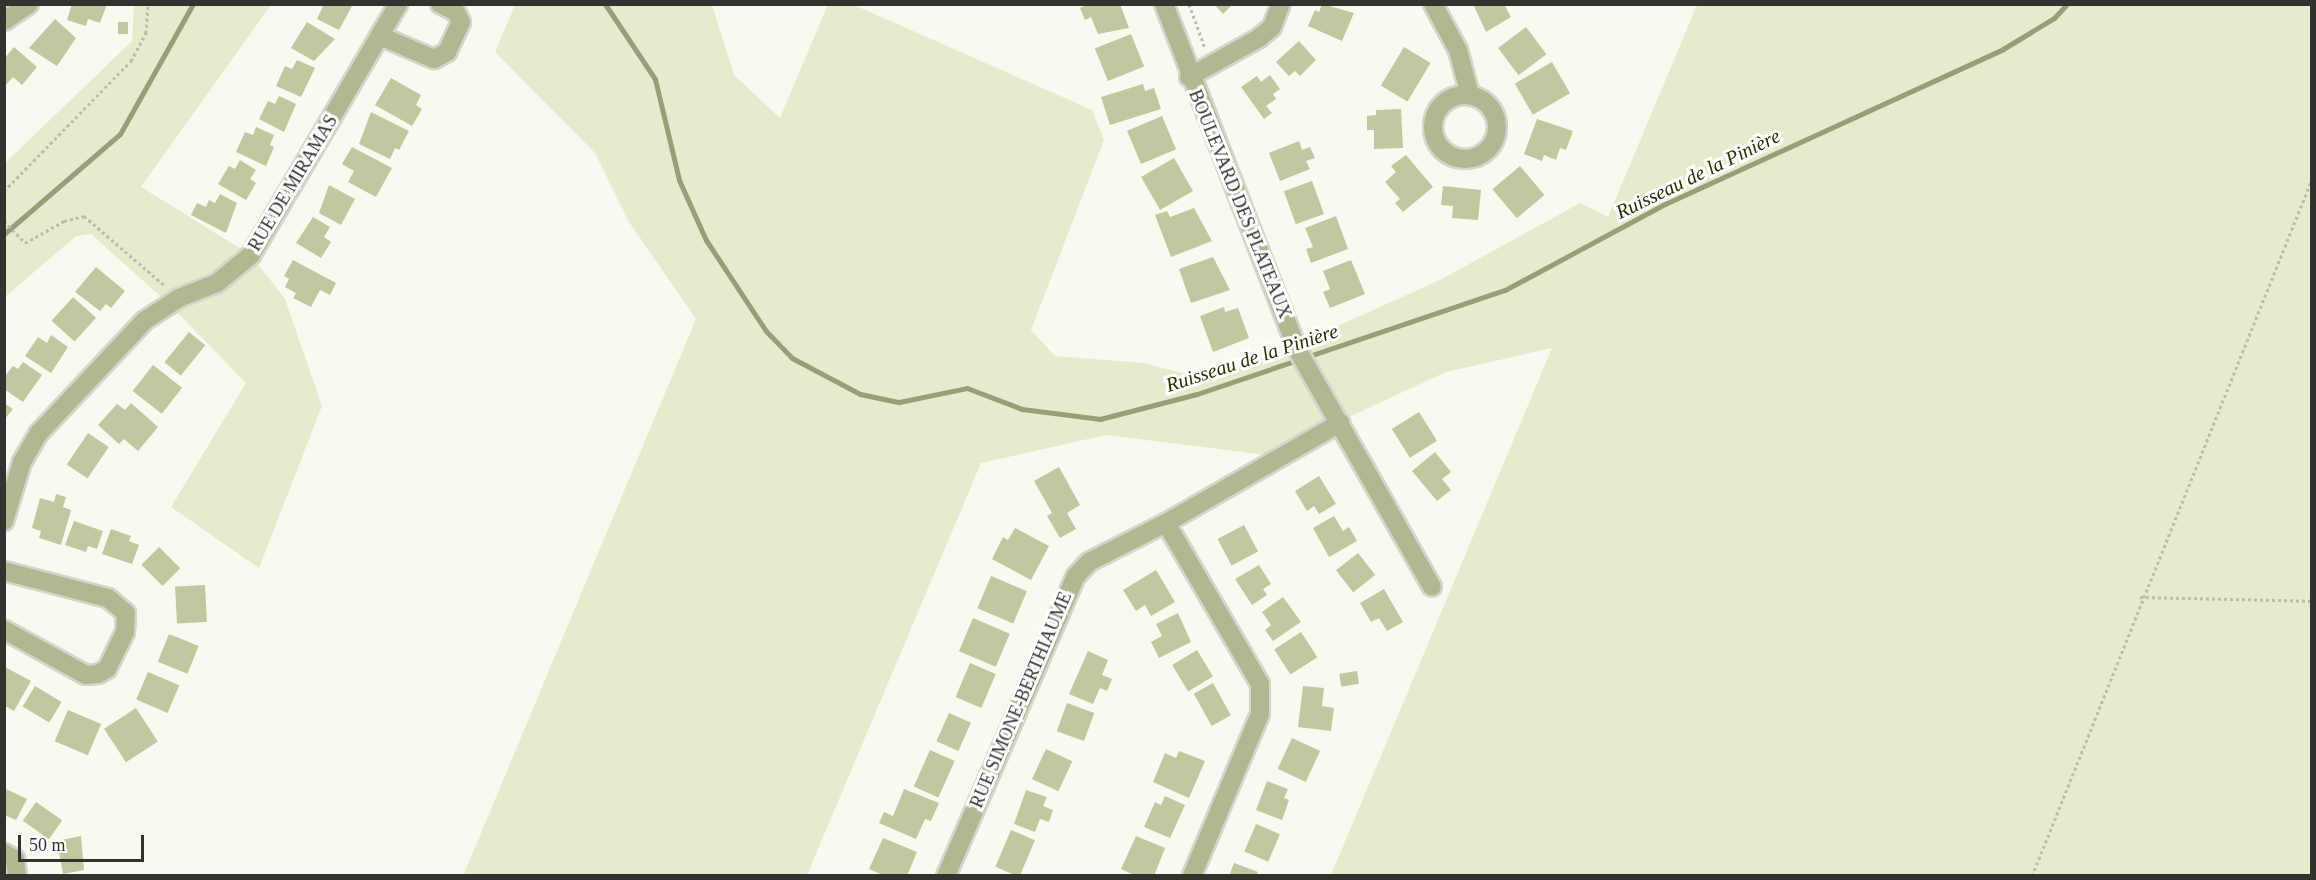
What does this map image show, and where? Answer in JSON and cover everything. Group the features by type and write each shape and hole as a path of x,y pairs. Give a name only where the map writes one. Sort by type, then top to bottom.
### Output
{"street":[{"path":"4,21 29,4"},
{"name":"RUE DE MIRAMAS","path":"4,521 22,462 39,433 144,321 178,298 217,283 250,255 398,4"},
{"path":"380,36 434,59 441,56 447,52 461,22 456,12 440,4"},
{"name":"BOULEVARD DES PLATEAUX","path":"1164,4 1189,77 1298,351 1432,587"},
{"path":"1189,77 1259,38 1272,27 1281,4"},
{"path":"1433,4 1458,50 1470,95"},
{"name":"RUE SIMONE-BERTHIAUME","path":"946,876 1076,576 1089,562 1166,523 1340,423"},
{"path":"1166,523 1260,684 1260,714 1192,876"},
{"path":"4,571 108,598 126,613 125,632 107,669 98,674 86,675 4,630"},
{"path":"4,853 15,859 17,876"}],"path":[{"path":"4,191 131,61 146,33 148,4"},
{"path":"1190,4 1210,65"},
{"path":"2032,876 2140,597 2312,179"},
{"path":"4,221 25,243 64,221 84,216 178,298"},
{"path":"2140,597 2312,601"}],"green space":[{"path":"828,4 854,5 1092,110 1104,140 1031,330 1055,356 1144,363 1197,377 1269,357 1442,279 1580,203 1608,217 1697,5 2311,5 2311,875 1331,875 1552,348 1446,372 1267,455 1106,435 981,463 807,875 463,876 696,319 629,222 595,153 495,52 515,5 712,5 734,75 780,118"},
{"path":"134,5 271,5 141,187 251,255 285,299 322,406 259,568 171,507 246,383 169,304 91,234 76,236 5,297 4,164 132,41"}],"building":[{"path":"72,4 107,4 100,23 88,19 86,26 67,20"},
{"path":"324,4 353,4 339,30 317,19"},
{"path":"1089,4 1120,4 1129,28 1098,34 1091,17 1085,20 1080,8"},
{"path":"1214,4 1233,4 1223,14"},
{"path":"1322,4 1354,13 1342,41 1308,26 1315,10 1319,12"},
{"path":"1473,4 1504,4 1511,17 1486,32"},
{"path":"55,19 76,38 57,66 29,48"},
{"path":"118,22 128,22 128,34 118,34"},
{"path":"307,22 335,39 314,61 291,48"},
{"path":"1526,27 1546,54 1519,75 1498,48"},
{"path":"1131,34 1144,66 1108,81 1095,49"},
{"path":"1299,41 1316,60 1300,76 1295,71 1289,76 1276,62"},
{"path":"14,47 37,67 22,85 13,77 4,87 4,59"},
{"path":"1404,47 1431,63 1407,102 1381,86"},
{"path":"297,60 315,68 301,97 276,86 285,66 292,69"},
{"path":"1552,62 1570,93 1533,115 1515,84"},
{"path":"1270,75 1280,89 1273,94 1276,99 1266,106 1272,113 1264,119 1241,87 1257,76 1261,82"},
{"path":"391,78 421,95 416,105 422,109 412,126 375,105"},
{"path":"1143,84 1145,91 1154,88 1161,109 1110,125 1101,97"},
{"path":"279,96 296,104 284,132 259,119 268,101 275,104"},
{"path":"1401,109 1403,148 1374,149 1374,130 1367,130 1367,116 1376,115 1376,110"},
{"path":"371,112 409,131 399,150 395,148 390,159 359,144"},
{"path":"1162,116 1176,149 1141,164 1127,131"},
{"path":"1537,119 1573,131 1566,150 1560,148 1556,160 1544,155 1542,161 1524,154"},
{"path":"256,127 274,135 270,145 274,147 266,166 236,152 245,132 253,135"},
{"path":"1299,141 1302,150 1310,147 1315,158 1306,161 1310,169 1280,181 1269,153"},
{"path":"352,147 392,168 376,197 348,182 354,171 342,164"},
{"path":"1406,155 1433,187 1403,212 1395,203 1400,199 1385,182 1396,172 1391,166"},
{"path":"1174,158 1193,191 1160,210 1141,177"},
{"path":"240,160 256,170 250,179 256,183 246,200 218,184 229,166 235,169"},
{"path":"1520,166 1544,195 1517,218 1492,189"},
{"path":"1312,181 1324,214 1296,224 1284,191"},
{"path":"329,185 355,199 341,225 319,213"},
{"path":"1443,186 1481,190 1478,220 1452,218 1453,206 1441,205"},
{"path":"220,194 237,203 226,233 191,215 197,203 206,207 209,200 215,203"},
{"path":"1194,208 1212,241 1171,257 1155,215 1167,211 1170,217"},
{"path":"1336,216 1348,249 1311,263 1306,249 1313,247 1305,228"},
{"path":"313,217 330,227 324,237 331,242 321,258 296,243"},
{"path":"1213,257 1230,290 1191,303 1179,269"},
{"path":"293,260 336,283 330,295 320,290 311,307 293,298 296,293 285,287 289,279 284,276"},
{"path":"1351,260 1365,294 1330,308 1323,292 1330,289 1323,271"},
{"path":"96,267 125,291 111,308 106,304 100,311 75,292"},
{"path":"73,297 96,318 75,342 52,321"},
{"path":"1224,307 1225,312 1238,308 1249,338 1213,352 1200,316"},
{"path":"189,332 205,345 181,376 164,362"},
{"path":"51,335 68,347 51,373 25,356 38,337 47,343"},
{"path":"23,362 42,375 23,402 4,389 4,377 13,366 18,369"},
{"path":"153,365 182,388 162,414 133,391"},
{"path":"4,403 13,409 4,420"},
{"path":"131,403 158,427 138,451 124,439 119,444 98,425 117,404 125,410"},
{"path":"1419,412 1437,441 1410,458 1392,429"},
{"path":"88,433 109,447 87,478 67,465"},
{"path":"1435,452 1451,472 1442,479 1451,490 1437,501 1412,471"},
{"path":"1059,467 1080,505 1067,513 1076,529 1060,538 1047,516 1052,513 1034,481"},
{"path":"1319,476 1336,504 1319,514 1314,506 1307,511 1295,491"},
{"path":"56,494 66,497 63,507 71,510 61,545 39,538 41,531 32,528 40,498 54,502"},
{"path":"1334,516 1343,531 1349,527 1357,541 1329,557 1313,528"},
{"path":"74,521 103,531 97,549 88,546 86,552 65,545"},
{"path":"1244,525 1258,551 1232,566 1218,539"},
{"path":"1015,528 1049,546 1031,580 992,559 1003,537 1008,540"},
{"path":"111,529 131,536 129,541 139,545 132,564 102,554"},
{"path":"159,547 180,568 163,586 141,565"},
{"path":"1358,553 1375,575 1353,592 1336,570"},
{"path":"1259,565 1271,584 1263,589 1267,595 1252,605 1235,579"},
{"path":"1156,570 1175,602 1151,616 1145,605 1136,611 1123,590"},
{"path":"991,576 1027,591 1013,623 977,608"},
{"path":"205,585 207,622 177,624 175,587"},
{"path":"1384,589 1403,622 1387,631 1379,618 1371,622 1360,603"},
{"path":"1283,597 1301,622 1273,641 1265,630 1271,625 1262,612"},
{"path":"1178,613 1191,642 1159,658 1151,642 1162,636 1156,624"},
{"path":"973,618 1010,634 996,667 959,651"},
{"path":"1301,632 1317,657 1291,675 1274,649"},
{"path":"169,634 199,646 187,674 158,662"},
{"path":"1197,650 1213,677 1188,692 1172,665"},
{"path":"1088,651 1108,660 1102,675 1112,679 1107,691 1100,688 1093,704 1069,694"},
{"path":"970,663 996,674 981,708 956,697"},
{"path":"5,667 31,681 14,711 5,706"},
{"path":"1357,671 1359,684 1341,687 1339,674"},
{"path":"148,672 179,685 168,713 136,700"},
{"path":"1213,683 1231,715 1212,726 1194,694"},
{"path":"35,686 62,702 49,723 23,707"},
{"path":"1303,686 1324,688 1322,706 1334,708 1331,731 1298,727"},
{"path":"1067,703 1094,713 1084,741 1057,731"},
{"path":"136,708 158,742 126,762 104,729"},
{"path":"68,710 101,724 88,755 55,741"},
{"path":"949,713 971,723 958,751 936,741"},
{"path":"1292,738 1320,751 1306,782 1278,769"},
{"path":"1046,749 1072,761 1058,791 1032,779"},
{"path":"930,750 955,761 938,798 914,787"},
{"path":"1179,751 1205,761 1189,798 1153,782 1165,753 1176,758"},
{"path":"1267,781 1288,789 1284,798 1289,800 1282,820 1256,810"},
{"path":"4,788 27,799 16,820 4,815"},
{"path":"904,789 939,803 931,821 925,819 916,839 879,823 884,812 893,816"},
{"path":"1026,790 1047,797 1043,806 1053,810 1049,822 1040,819 1035,832 1014,824"},
{"path":"1165,796 1185,805 1170,838 1144,827 1155,802 1161,805"},
{"path":"36,802 62,820 49,839 23,821"},
{"path":"1256,824 1280,834 1268,862 1244,852"},
{"path":"1011,830 1035,840 1020,876 995,867"},
{"path":"81,836 84,870 63,874 57,841"},
{"path":"1136,836 1165,848 1154,876 1136,876 1121,869"},
{"path":"883,838 917,852 907,876 885,876 869,869"},
{"path":"1234,863 1258,872 1256,876 1229,876"}],"waterway":[{"name":"Ruisseau de la Pinière","path":"4,234 120,134 193,4"},
{"name":"Ruisseau de la Pinière","path":"605,4 655,79 679,180 706,240 766,331 792,358 860,394 899,402 967,388 1022,409 1100,419 1197,394 1505,290 1665,204 2003,49 2054,18 2067,4"}]}
